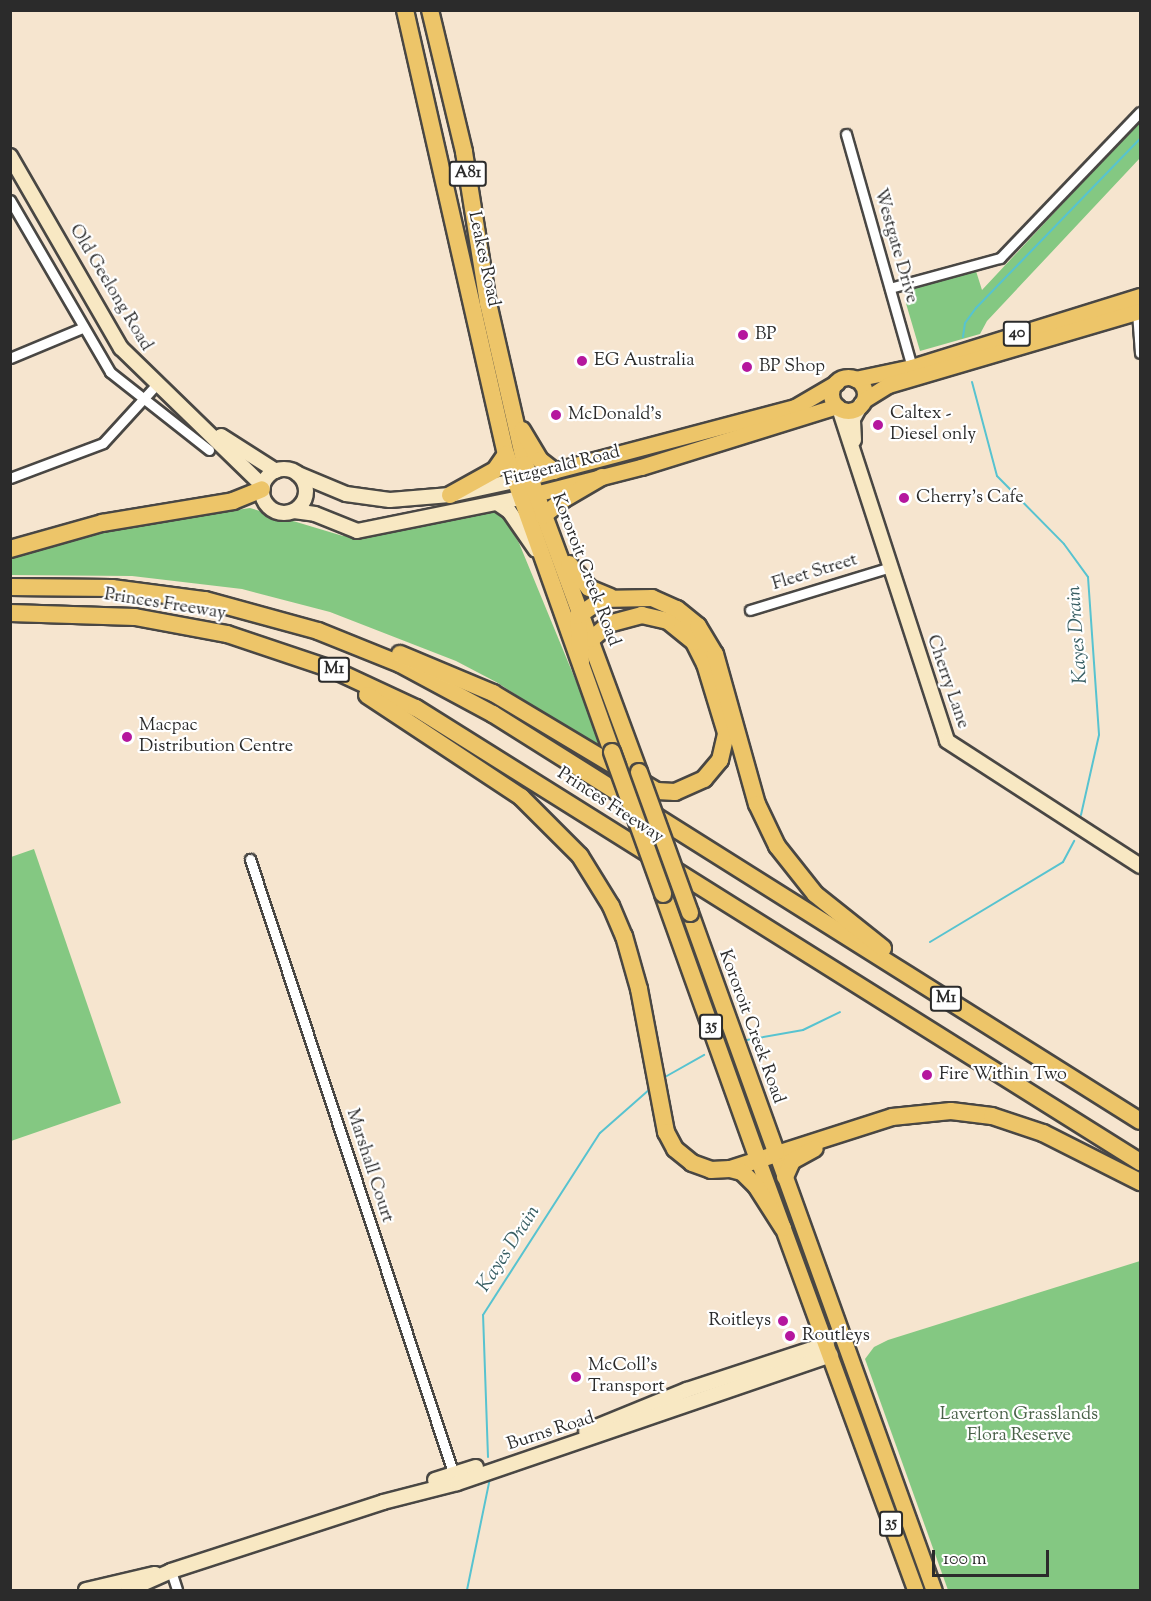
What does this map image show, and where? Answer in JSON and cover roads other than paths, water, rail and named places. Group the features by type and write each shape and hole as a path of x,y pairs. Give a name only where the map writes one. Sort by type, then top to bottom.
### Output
{"highway":[{"name":"Leakes Road","path":"405,10 506,454 522,479"},
{"name":"Leakes Road","path":"430,10 464,152 488,303 513,417 522,479"},
{"path":"513,417 540,460 554,471"},
{"path":"450,495 495,470 506,454"},
{"path":"543,516 602,477"},
{"name":"Kororoit Creek Road","path":"522,479 528,496 541,557 581,662 758,1160"},
{"path":"10,549 102,523 232,501 263,487"},
{"name":"Kororoit Creek Road","path":"528,496 543,516 581,612 776,1152"},
{"path":"556,546 582,581 610,597"},
{"name":"Princes Freeway","path":"10,587 112,588 230,605 362,647 466,698 1140,1120"},
{"path":"581,662 576,626 581,612 610,597 637,596 665,602 687,616 705,635 719,665 759,809 786,860 815,894 889,954 1140,1120"},
{"path":"230,605 349,637 456,675 493,693 657,791 675,792 704,779 720,760 726,734 705,664 694,642 668,621 642,615 617,620 597,631 591,639"},
{"name":"Princes Freeway","path":"10,613 135,617 204,629 269,646 352,678 416,708 1140,1162"},
{"path":"269,646 403,717 521,797 571,845 611,906 630,954 670,1141 692,1163 711,1170 730,1169 841,1131 912,1112 951,1111 992,1116 1043,1133 1140,1182"},
{"path":"785,1177 792,1161 841,1131"},
{"path":"730,1169 742,1172 756,1186 783,1228"}],"main road":[{"name":"40","path":"836,383 844,378 855,379 912,367 1140,296"},
{"name":"40","path":"838,407 854,410 888,385 1139,312"},
{"path":"855,379 862,385 863,402"},
{"path":"836,383 832,392 838,407"},
{"name":"Fitzgerald Road","path":"522,479 795,408 836,383"},
{"name":"Fitzgerald Road","path":"528,496 602,477 838,407"},
{"name":"Kororoit Creek Road","path":"776,1152 934,1590"},
{"name":"Kororoit Creek Road","path":"758,1160 829,1349 915,1590"},
{"path":"829,1349 845,1344"}],"street":[{"path":"890,288 1000,258 1140,112"},
{"name":"Westgate Drive","path":"846,134 912,367"},
{"name":"Old Geelong Road","path":"10,156 121,348 156,385 199,421 263,487"},
{"path":"10,200 110,372 209,450"},
{"path":"1139,312 1140,352"},
{"path":"10,358 82,327"},
{"path":"10,478 103,443 156,385"},
{"name":"Cherry Lane","path":"855,448 853,419 863,402"},
{"name":"Cherry Lane","path":"838,407 855,448 947,741 1140,866"},
{"name":"Old Geelong Road","path":"199,421 276,471"},
{"path":"276,471 298,474 306,494 294,511 273,510 264,500 263,487 276,471"},
{"name":"Fitzgerald Road","path":"298,474 346,494 376,499 450,495 522,479"},
{"name":"Fitzgerald Road","path":"294,511 315,514 357,531 528,496"},
{"path":"496,503 509,512 541,557"},
{"name":"Fleet Street","path":"750,610 891,567"},
{"name":"Marshall Court","path":"250,859 455,1478"},
{"name":"Burns Road","path":"128,1590 171,1571 622,1422 829,1349"},
{"path":"171,1571 177,1590"},
{"name":"Burns Road","path":"86,1590 126,1577 171,1571"}],"waterway":[{"name":"Kayes Drain","path":"963,337 965,323 976,308 1140,139"},
{"name":"Kayes Drain","path":"972,382 997,476 1064,544 1088,577 1099,735 1081,815"},
{"name":"Kayes Drain","path":"930,942 1063,862 1074,841"},
{"name":"Kayes Drain","path":"747,1040 803,1030 840,1012"},
{"name":"Kayes Drain","path":"665,1077 704,1055"},
{"name":"Kayes Drain","path":"488,1457 483,1315 600,1133 649,1090"},
{"name":"Kayes Drain","path":"467,1590 490,1478"}],"place":[{"name":"BP","path":"743,335"},
{"name":"EG Australia","path":"582,361"},
{"name":"BP Shop","path":"747,367"},
{"name":"McDonald's","path":"556,415"},
{"name":"Caltex - Diesel only","path":"878,425"},
{"name":"Cherry's Cafe","path":"904,498"},
{"name":"Macpac Distribution Centre","path":"127,737"},
{"name":"Fire Within Two","path":"927,1075"},
{"name":"Roitleys","path":"783,1321"},
{"name":"Routleys","path":"790,1336"},
{"name":"McColl's Transport","path":"576,1377"}],"park label":[{"name":"Laverton Grasslands Flora Reserve","path":"1019,1426"}]}
